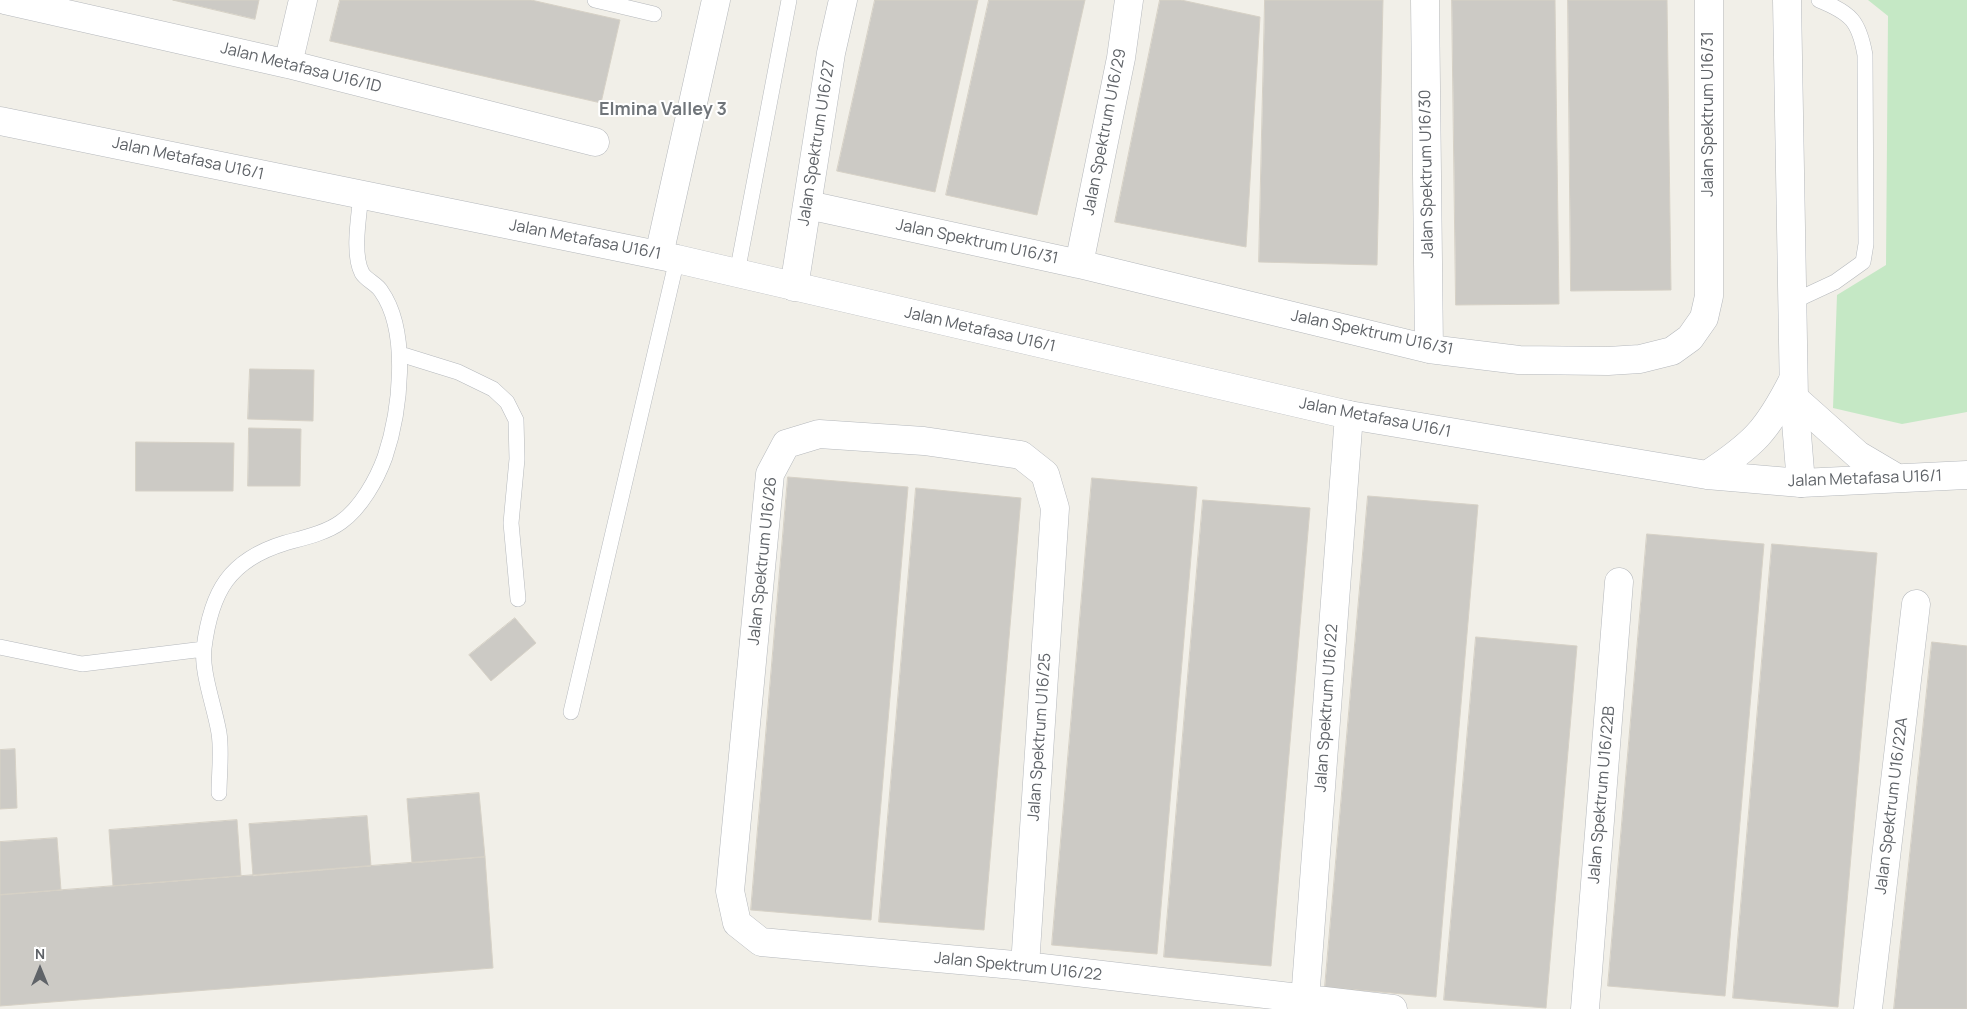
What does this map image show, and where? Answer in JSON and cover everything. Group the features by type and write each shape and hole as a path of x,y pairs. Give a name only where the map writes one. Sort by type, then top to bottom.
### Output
{"street":[{"name":"Jalan Metafasa U16/1D","path":"5,0 288,64 595,142"},
{"path":"288,64 303,0"},
{"path":"668,257 716,0"},
{"name":"Jalan Spektrum U16/27","path":"794,287 831,54 843,0"},
{"name":"Jalan Spektrum U16/29","path":"1079,264 1121,58 1129,0"},
{"name":"Jalan Spektrum U16/30","path":"1425,0 1429,349"},
{"name":"Jalan Spektrum U16/31","path":"808,206 1079,264 1429,349 1519,360 1608,361 1640,358 1672,351 1690,338 1704,318 1709,296 1709,0"},
{"path":"1787,0 1793,389 1802,483"},
{"name":"Jalan Metafasa U16/1","path":"0,121 668,257 1349,415 1707,475 1802,483 1967,475"},
{"path":"1707,475 1744,450 1764,430 1793,389"},
{"path":"1793,389 1858,455 1897,478"},
{"name":"Jalan Spektrum U16/22","path":"1305,1000 1349,415"},
{"name":"Jalan Spektrum U16/26","path":"760,942 737,923 730,891 770,474 786,444 819,434 924,441 1021,455 1045,474 1055,508"},
{"name":"Jalan Spektrum U16/25","path":"1025,966 1055,508"},
{"name":"Jalan Spektrum U16/22B","path":"1585,1009 1618,582"},
{"name":"Jalan Spektrum U16/22A","path":"1868,1009 1916,604"},
{"name":"Jalan Spektrum U16/22","path":"760,942 1025,966 1393,1009"}],"lane":[{"path":"595,0 654,14"},
{"path":"737,273 789,0"},
{"path":"1792,302 1835,282 1863,262 1866,244 1865,55 1862,36 1854,19 1839,8 1820,0"},
{"path":"220,793 220,735 210,693 204,649 216,593 236,567 267,548 309,536 341,522 362,501 385,457 397,404 400,354 392,313 381,291 362,273 357,247 361,195"},
{"path":"571,712 668,257"},
{"path":"400,354 458,372 493,389 507,402 516,420 517,459 510,523 518,599"},
{"path":"0,647 82,664 204,649"}],"green space":[{"path":"1868,0 1967,0 1967,412 1902,424 1833,408 1837,295 1886,265 1888,16"}],"building":[{"path":"173,0 259,0 255,19"},
{"path":"340,0 531,0 620,20 601,103 330,41"},
{"path":"875,0 978,0 935,192 837,171"},
{"path":"989,0 1085,0 1037,215 946,195"},
{"path":"1160,0 1181,0 1260,17 1246,247 1115,222"},
{"path":"1265,0 1383,0 1377,265 1259,262"},
{"path":"1452,0 1555,0 1559,304 1456,305"},
{"path":"1568,0 1667,0 1671,290 1571,291"},
{"path":"250,369 314,370 313,421 248,419"},
{"path":"249,428 301,429 300,486 248,486"},
{"path":"136,442 234,443 233,491 136,491"},
{"path":"788,477 908,487 871,920 751,910"},
{"path":"1092,478 1197,487 1157,954 1052,945"},
{"path":"916,488 1021,498 984,930 879,922"},
{"path":"1368,496 1478,505 1436,997 1325,987"},
{"path":"1203,500 1310,508 1271,966 1164,957"},
{"path":"1647,534 1764,544 1725,996 1608,986"},
{"path":"1772,544 1877,553 1838,1007 1733,998"},
{"path":"515,618 536,643 491,681 469,655"},
{"path":"1476,637 1577,646 1546,1008 1444,1000"},
{"path":"1932,642 1967,646 1967,1009 1894,1009"},
{"path":"15,749 17,808 0,809 0,750"},
{"path":"479,793 485,857 412,863 407,799"},
{"path":"367,816 371,866 253,876 249,824"},
{"path":"237,820 241,876 113,886 109,830"},
{"path":"57,838 61,890 0,895 0,842"},
{"path":"485,857 493,968 0,1006 0,895"}],"district":[{"name":"Elmina Valley 3","path":"663,110"}]}
